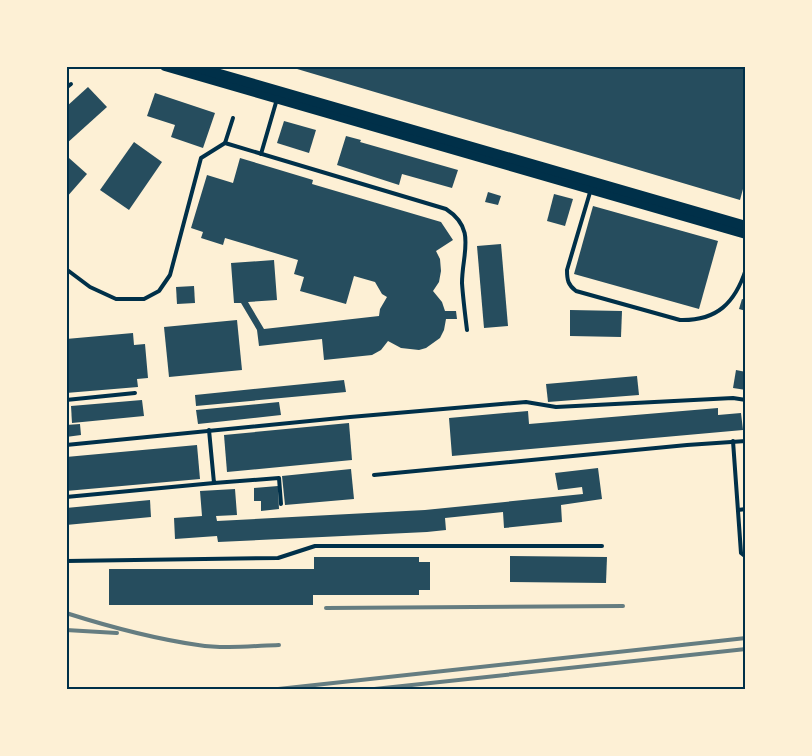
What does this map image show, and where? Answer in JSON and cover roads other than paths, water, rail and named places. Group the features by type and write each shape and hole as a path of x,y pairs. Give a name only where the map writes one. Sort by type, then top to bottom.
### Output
{"main road":[{"path":"165,66 278,95 592,186 746,234"},
{"path":"192,66 278,95"},
{"path":"592,186 746,226"}],"lane":[{"path":"66,88 71,84"},
{"path":"261,154 278,95"},
{"path":"66,269 90,287 116,300 144,300 159,290 170,275 202,158 225,143 233,118"},
{"path":"225,143 446,209 456,215 463,226 466,238 462,283 467,330"},
{"path":"592,186 567,270 567,279 570,286 576,291 680,320 694,320 712,314 727,303 737,290 746,269"},
{"path":"66,400 135,393"},
{"path":"66,445 209,430 526,402 556,407 733,398 746,400"},
{"path":"209,430 214,483"},
{"path":"733,441 741,553 746,556"},
{"path":"374,475 746,441"},
{"path":"66,497 279,478 281,504"},
{"path":"738,510 746,509"},
{"path":"66,560 278,558 315,546 602,546"}],"railway":[{"path":"326,608 623,606"},
{"path":"66,613 132,632 198,645 228,647 279,645"},
{"path":"66,630 117,633"},
{"path":"269,690 746,638"},
{"path":"365,690 746,649"}]}
